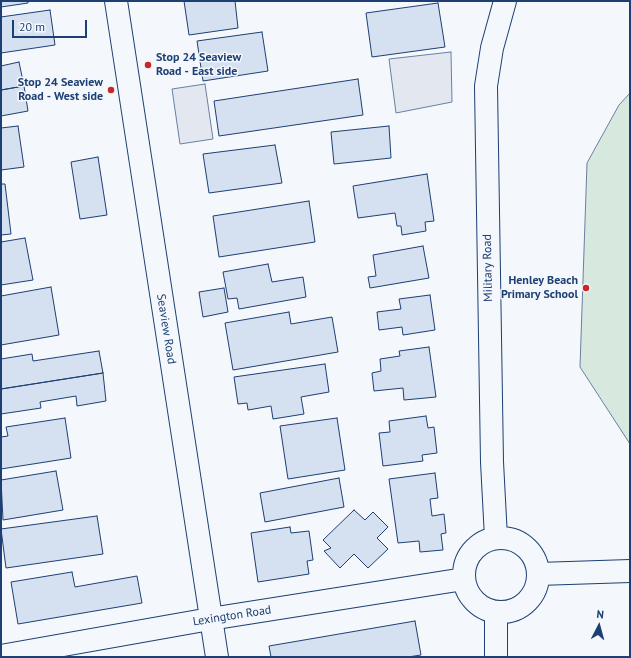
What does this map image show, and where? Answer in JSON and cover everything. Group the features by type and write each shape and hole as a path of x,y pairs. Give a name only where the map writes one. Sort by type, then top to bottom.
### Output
{"street":[{"name":"Seaview Road","path":"116,1 217,657"},
{"name":"Military Road","path":"496,538 492,454 486,86 492,48 505,1"},
{"path":"496,538 510,539 520,543 529,550 535,560 538,574 537,586 532,596 522,606 512,611 496,612 486,609 475,602 468,593 464,579 466,562 471,552 481,543 496,538"},
{"path":"538,574 630,571"},
{"name":"Lexington Road","path":"1,656 210,619 464,579"},
{"path":"496,612 496,657"}],"shaded area":[{"path":"451,52 452,102 396,113 389,59"},
{"path":"205,84 213,139 180,144 172,89"},
{"path":"630,93 630,444 580,367 587,163 619,105"}],"building":[{"path":"1,1 28,1 28,3 1,7"},
{"path":"184,1 235,1 238,28 189,35"},
{"path":"438,3 445,47 372,57 366,13"},
{"path":"50,10 55,45 1,53 1,17"},
{"path":"262,32 268,71 203,81 197,41"},
{"path":"19,62 24,86 1,90 1,66"},
{"path":"358,79 363,115 219,136 214,101"},
{"path":"24,86 28,111 1,116 1,90"},
{"path":"18,126 24,167 1,170 1,128"},
{"path":"389,126 391,158 334,164 331,132"},
{"path":"275,145 282,183 209,193 203,154"},
{"path":"98,157 107,215 80,219 71,162"},
{"path":"427,174 434,221 425,222 426,231 402,235 401,226 397,226 395,213 358,218 353,186"},
{"path":"1,184 5,184 11,234 1,235"},
{"path":"309,201 315,242 219,257 213,216"},
{"path":"25,238 33,280 1,285 1,242"},
{"path":"423,246 429,278 370,288 368,277 376,276 373,255"},
{"path":"268,264 272,282 303,277 306,297 239,309 237,298 228,299 223,272"},
{"path":"51,287 59,335 1,345 1,296"},
{"path":"224,288 228,312 203,317 199,292"},
{"path":"430,295 435,330 403,335 402,327 379,330 377,312 401,309 399,299"},
{"path":"289,312 291,324 332,317 338,352 233,370 225,323"},
{"path":"429,347 436,397 404,400 403,388 374,391 372,373 381,371 380,359 400,356 399,351"},
{"path":"99,351 103,373 1,389 1,359 32,354 33,361"},
{"path":"325,364 329,392 301,397 304,414 273,419 271,406 248,410 247,403 238,404 234,377"},
{"path":"103,373 106,401 77,406 76,396 40,402 41,408 1,414 1,389"},
{"path":"426,416 428,428 434,427 437,453 422,455 423,461 383,466 379,433 390,432 389,421"},
{"path":"65,418 71,458 1,469 1,437 8,436 6,427"},
{"path":"337,418 345,470 288,479 280,426"},
{"path":"56,471 63,510 3,520 1,480"},
{"path":"435,473 438,498 430,499 432,516 444,514 446,533 441,534 443,550 420,552 419,541 398,543 389,479"},
{"path":"339,478 344,507 265,522 260,493"},
{"path":"354,510 365,520 373,512 388,527 377,538 388,549 368,568 354,554 340,568 324,551 331,548 323,540"},
{"path":"97,516 103,554 6,568 1,529"},
{"path":"290,527 291,533 309,531 313,560 307,561 309,574 258,582 251,533"},
{"path":"72,572 75,587 137,576 142,603 18,624 11,582"},
{"path":"415,621 421,655 408,657 271,657 269,646"}],"place":[{"name":"Stop 24 Seaview Road - East side","path":"148,65"},
{"name":"Stop 24 Seaview Road - West side","path":"111,90"},
{"name":"Henley Beach Primary School","path":"586,288"}]}
